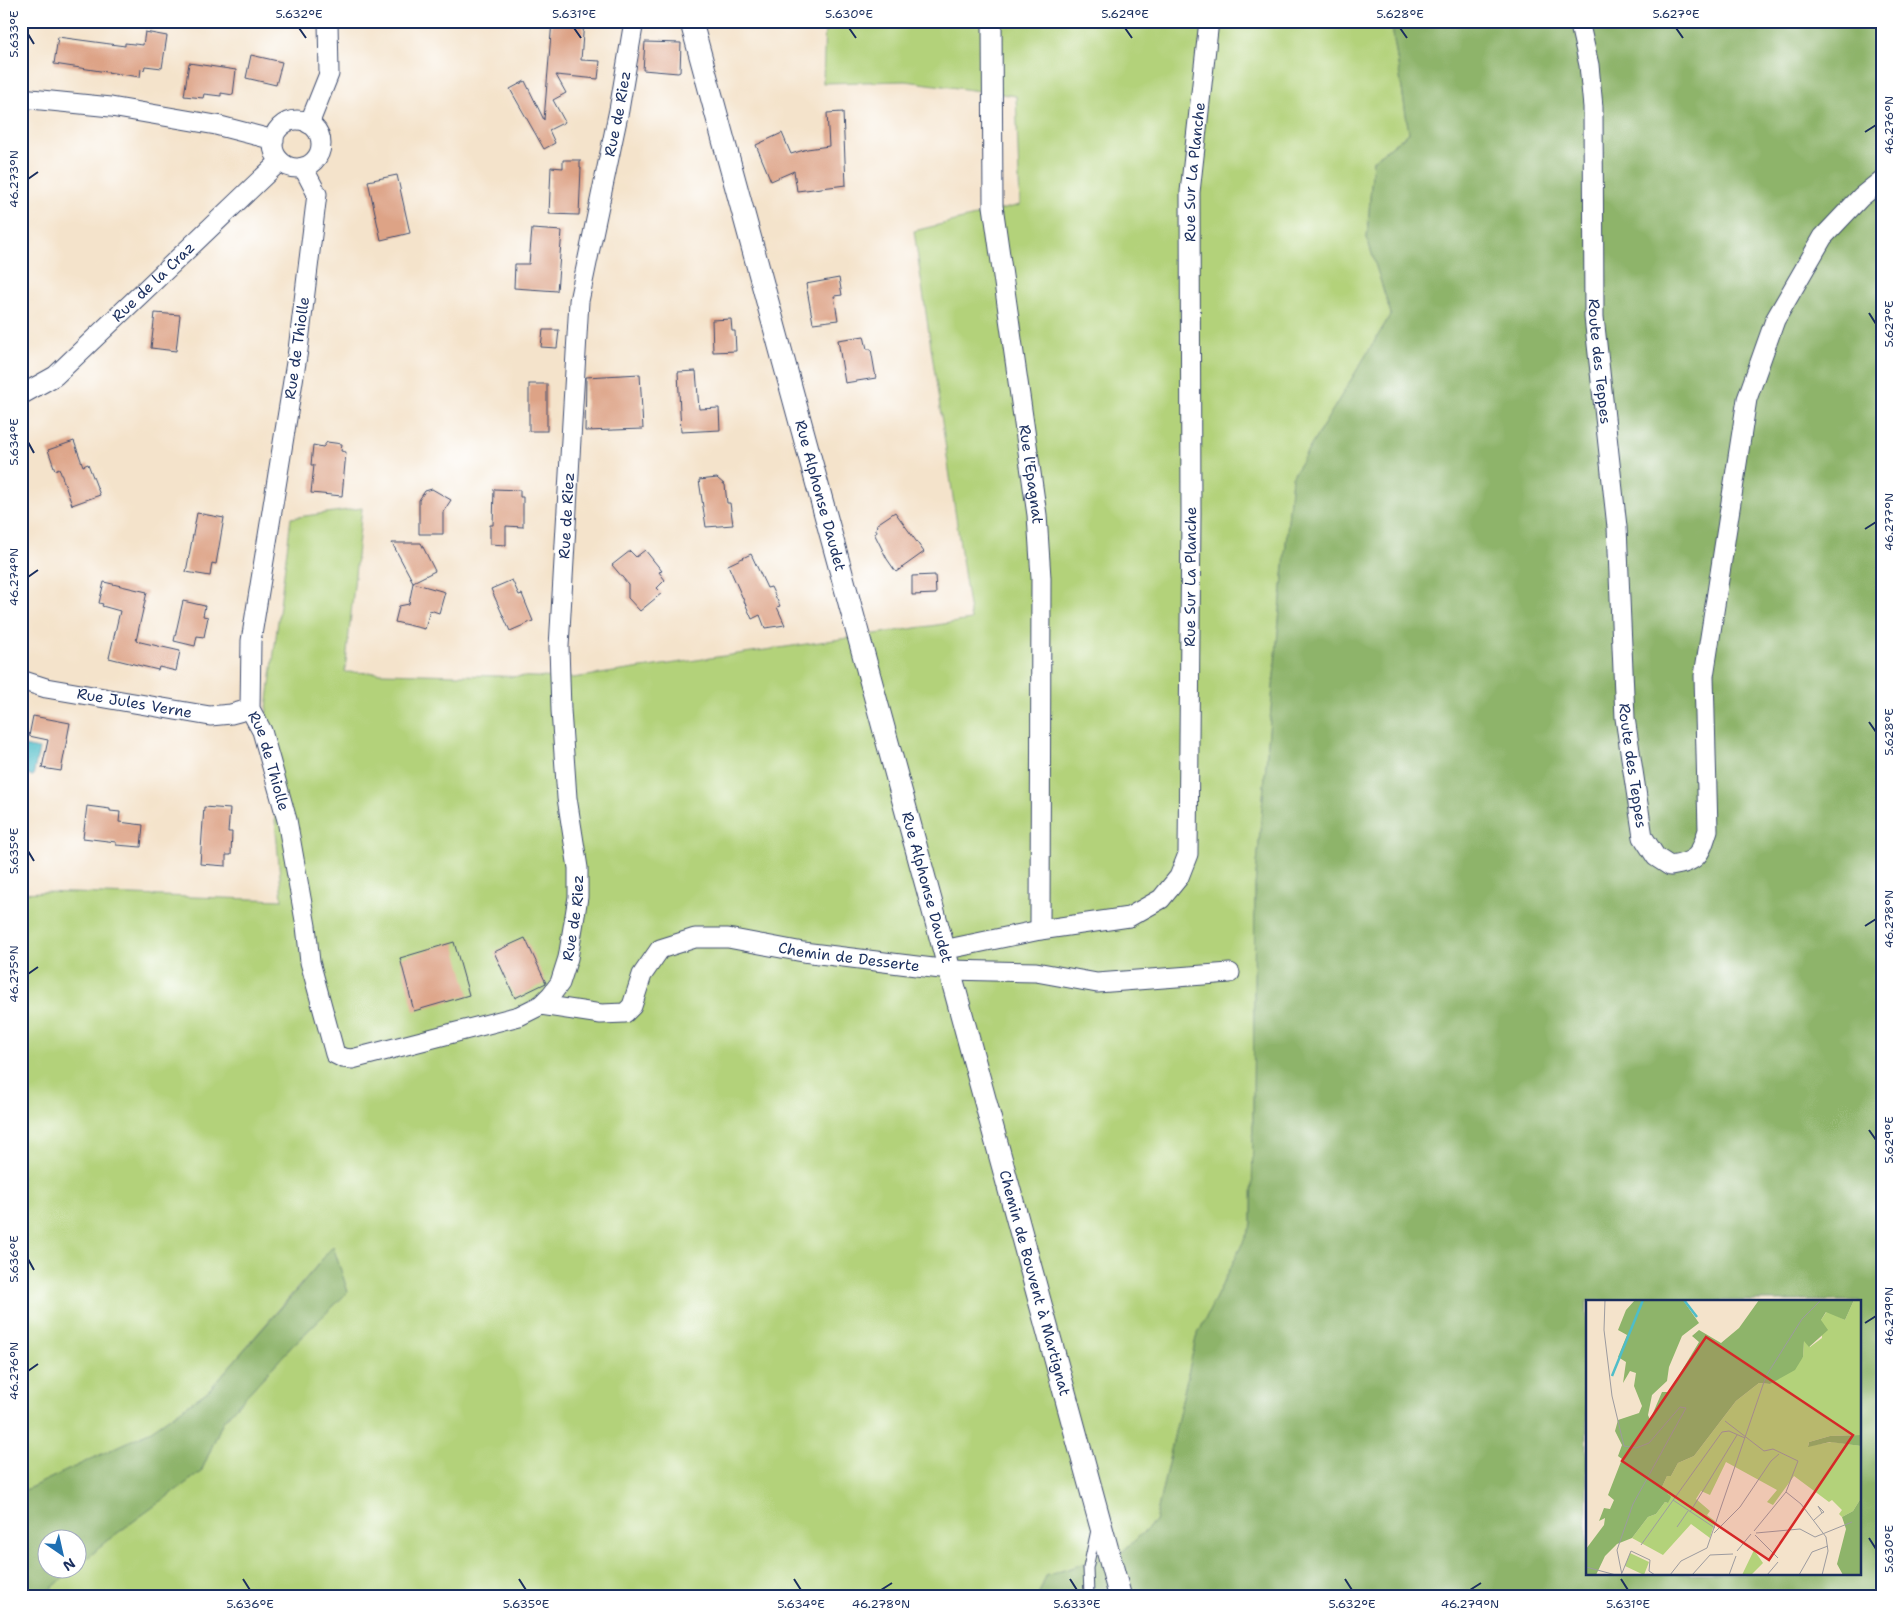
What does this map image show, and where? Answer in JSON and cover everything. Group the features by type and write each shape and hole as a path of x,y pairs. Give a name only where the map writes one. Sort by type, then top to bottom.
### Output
{"street":[{"path":"309,124 329,74 328,21"},
{"name":"Rue de Riez","path":"541,1005 560,983 568,958 578,897 578,868 567,798 560,710 559,647 579,301 619,110 634,21"},
{"name":"Rue Alphonse Daudet","path":"691,21 946,960"},
{"name":"Rue l'Epagnat","path":"992,21 993,206 1036,515 1041,578 1040,930"},
{"name":"Rue Sur La Planche","path":"946,960 1040,930 1129,917 1161,899 1179,877 1188,854 1191,514 1190,192 1209,21"},
{"name":"Route des Teppes","path":"1579,21 1589,65 1593,107 1594,317 1617,527 1625,718 1643,837 1656,856 1670,866 1688,863 1701,851 1708,830 1704,676 1747,399 1775,320 1822,236 1861,197 1882,180"},
{"path":"21,98 111,107 216,125 274,140"},
{"path":"302,121 309,124 319,136 320,151 310,164 303,167 287,165 280,161 274,148 274,140 281,127 287,122 302,121"},
{"name":"Rue de la Craz","path":"21,395 55,376 280,161"},
{"name":"Rue de Thiolle","path":"303,167 317,194 298,350 251,641 250,710 262,731 287,820 305,917 310,962 335,1054 343,1058 352,1059 519,1016 541,1005"},
{"name":"Rue Jules Verne","path":"21,680 46,688 210,716 250,710"},
{"name":"Chemin de Desserte","path":"541,1005 602,1014 625,1013 632,1006 642,975 660,949 695,938 728,938 803,952 946,960 1036,972 1097,983 1230,973"},
{"name":"Chemin de Bouvent à Martignat","path":"946,960 1120,1596"}],"lane":[{"path":"1089,1596 1088,1568 1098,1518"}],"green space":[{"path":"755,21 1391,21 1409,133 1373,160 1367,238 1391,314 1292,477 1255,886 1252,1224 1196,1338 1155,1522 1123,1551 1046,1576 1038,1596 42,1596 61,1580 88,1580 88,1557 112,1537 201,1472 223,1421 293,1345 348,1292 333,1247 208,1391 147,1433 21,1492 21,893 43,892 282,900 266,716 291,518 362,508 345,672 573,678 971,620 914,231 1020,205 1016,96 906,81 823,83 825,23"},
{"path":"1391,21 1882,21 1882,1596 1038,1596 1046,1576 1123,1551 1155,1522 1196,1338 1252,1224 1255,886 1292,477 1391,314 1367,238 1373,160 1409,133"},
{"path":"333,1246 348,1292 293,1345 223,1421 201,1472 112,1537 88,1557 88,1530 38,1530 38,1580 61,1580 42,1596 21,1596 21,1492 147,1433 208,1391"}],"water":[{"path":"24,746 39,749 33,776 21,774"}],"building":[{"path":"552,21 584,21 581,60 600,61 598,79 556,75 566,93 553,100 565,122 549,130 555,143 544,149 510,89 525,81 544,120"},
{"path":"145,32 167,36 162,68 145,66 144,70 141,69 140,77 54,64 58,37 125,46 125,43 143,45"},
{"path":"645,42 681,43 680,72 643,70"},
{"path":"251,55 282,62 276,85 246,78"},
{"path":"189,63 236,70 233,95 221,93 221,96 204,94 203,98 184,96"},
{"path":"843,112 846,185 797,191 794,171 771,181 756,145 782,133 791,154 807,149 829,146 827,113"},
{"path":"563,160 580,160 579,215 549,214 551,167 563,168"},
{"path":"397,175 410,233 381,240 368,181"},
{"path":"532,229 562,231 557,291 514,288 515,264 529,264"},
{"path":"839,278 842,295 834,296 838,320 813,323 806,284"},
{"path":"155,313 180,315 176,351 151,348"},
{"path":"731,319 732,331 735,331 736,351 713,352 712,320"},
{"path":"543,330 559,330 557,348 541,347"},
{"path":"864,336 867,349 871,349 876,378 845,383 838,340"},
{"path":"696,371 699,409 719,408 720,430 681,432 678,372"},
{"path":"640,374 643,429 585,431 586,377"},
{"path":"529,384 547,384 547,431 529,431"},
{"path":"74,441 83,466 88,464 100,495 72,505 59,468 55,470 48,450"},
{"path":"327,442 342,444 341,451 346,452 342,496 311,493 314,465 311,465 313,445 323,447"},
{"path":"717,478 725,485 727,503 730,503 733,525 706,527 699,480"},
{"path":"432,489 451,500 443,512 443,534 419,534 419,500 425,491"},
{"path":"494,489 520,490 520,497 523,497 523,527 506,526 506,545 490,544 490,525 493,525"},
{"path":"895,512 924,552 896,572 875,535 877,524"},
{"path":"197,513 224,518 216,564 212,563 210,576 186,572"},
{"path":"392,543 421,543 435,571 413,582"},
{"path":"645,550 662,571 659,572 665,580 657,588 662,593 640,611 628,598 628,584 612,565 630,551 636,557"},
{"path":"751,554 767,588 771,587 780,606 777,607 785,625 765,628 760,615 752,619 728,565"},
{"path":"935,575 936,594 912,595 912,576"},
{"path":"512,580 519,595 522,594 533,621 510,631 491,589"},
{"path":"104,582 147,592 136,641 180,651 176,671 159,667 158,670 109,658 120,611 102,606 103,604 99,603"},
{"path":"413,583 445,592 439,613 430,610 425,629 395,622 399,606 409,604"},
{"path":"183,601 205,606 203,616 208,617 204,637 197,636 195,646 174,641"},
{"path":"33,716 70,723 61,771 42,768 48,740 29,736"},
{"path":"87,806 120,812 119,822 143,825 141,847 116,845 116,842 83,838"},
{"path":"204,807 230,809 228,832 232,832 231,855 226,855 226,866 200,864"},
{"path":"525,938 546,983 515,998 494,952"},
{"path":"454,942 469,995 414,1011 400,958"}]}
